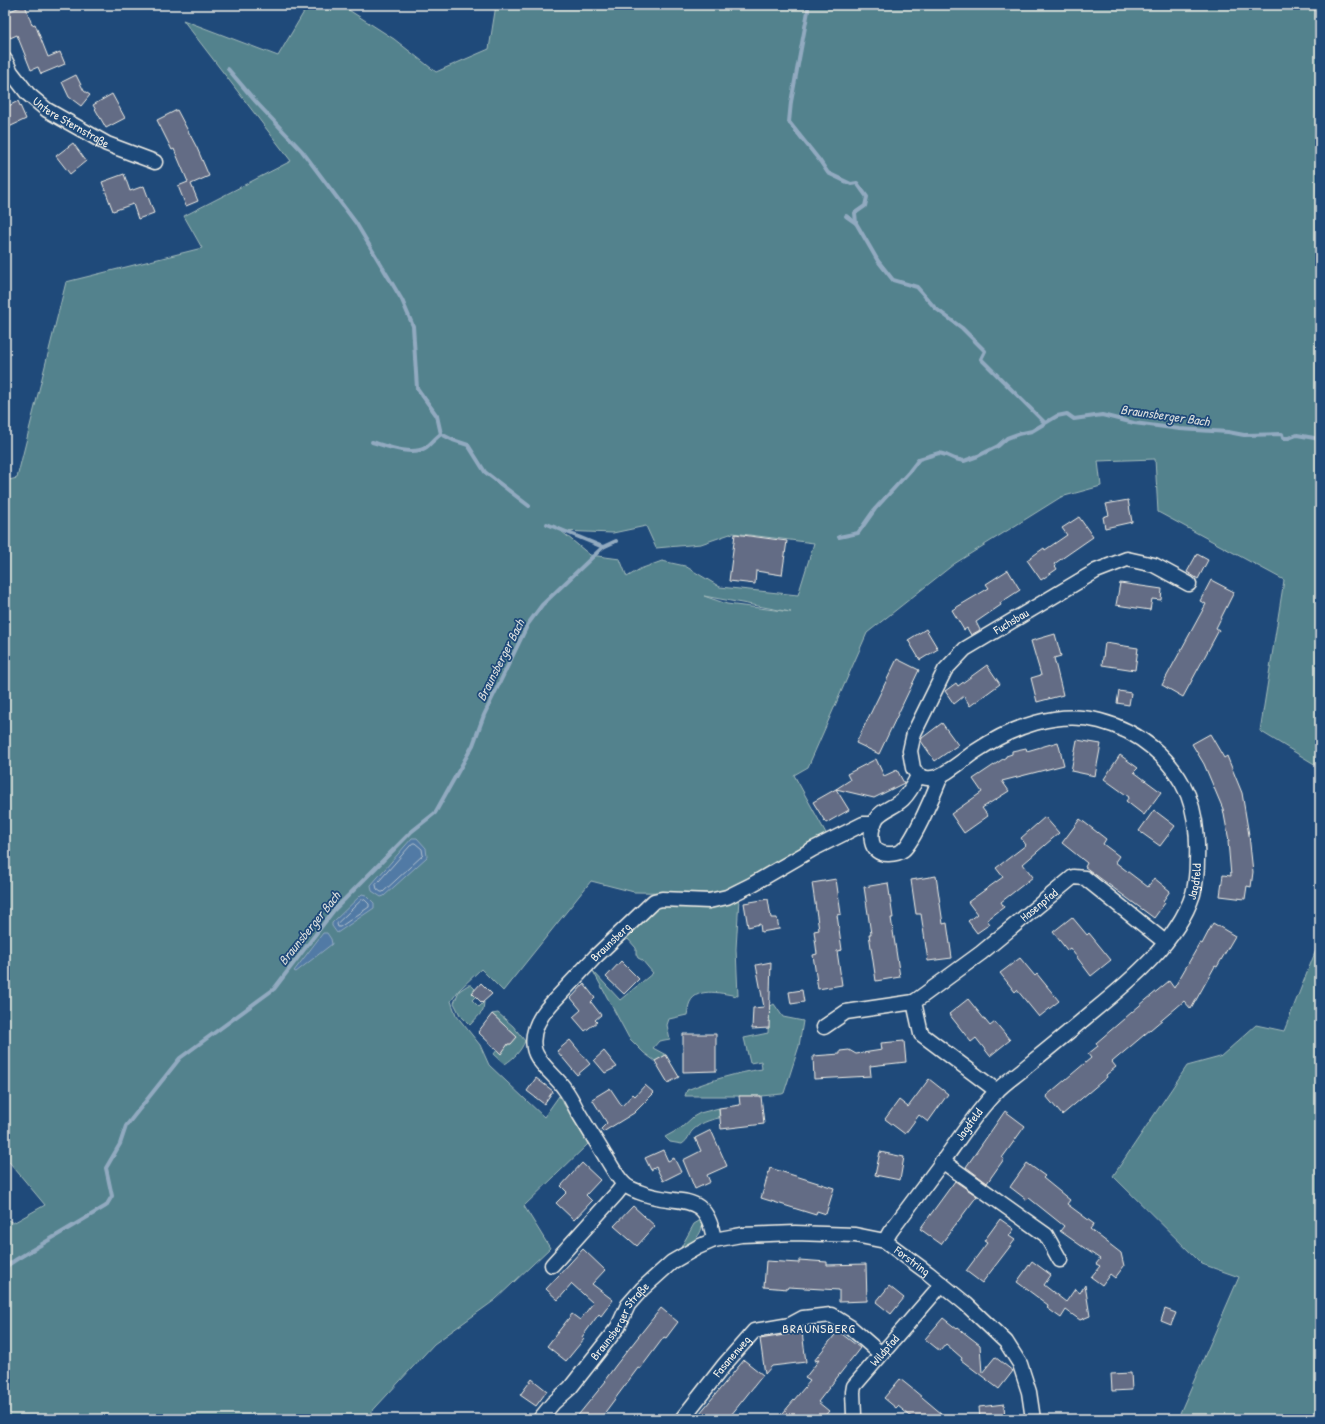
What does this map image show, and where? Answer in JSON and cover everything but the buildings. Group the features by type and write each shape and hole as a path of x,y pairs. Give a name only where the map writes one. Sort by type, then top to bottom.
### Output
{"street":[{"name":"Untere Sternstraße","path":"5,60 11,72 28,94 48,110 107,144 155,162"},
{"name":"Fuchsbau","path":"918,776 913,768 910,751 914,733 945,670 965,649 1096,570 1127,559 1154,566 1189,584"},
{"name":"Jagdfeld","path":"885,1241 964,1130 996,1091 1118,991 1152,959 1181,920 1193,894 1197,872 1197,827 1192,805 1175,772 1161,755 1146,742 1101,721 1073,718 1046,720 1014,730 977,750 941,776"},
{"path":"918,776 930,779 941,776 934,793 905,848 896,853 885,854 879,852 872,844 871,838 874,824 881,813 895,805 907,795 918,776"},
{"name":"Braunsberg","path":"714,1240 712,1227 701,1208 694,1204 664,1200 631,1189 624,1184 613,1169 565,1089 536,1055 533,1041 536,1026 544,1012 595,957 654,901 662,898 709,901 727,897 751,885 812,849 863,824 874,824"},
{"name":"Hasenpfad","path":"824,1027 846,1012 914,1002 981,953 1073,877 1085,878 1165,942"},
{"path":"914,1002 920,1034 996,1091"},
{"path":"942,1161 1046,1235 1060,1260"},
{"path":"552,1266 624,1184"},
{"name":"Forstring","path":"714,1240 741,1235 795,1233 855,1235 885,1241 966,1304 1006,1342 1020,1364 1029,1392 1033,1419"},
{"name":"Braunsberger Straße","path":"540,1419 553,1403 575,1382 618,1327 628,1305 642,1289 672,1262 698,1247 714,1240"},
{"name":"Wildpfad","path":"853,1418 854,1386 942,1284"},
{"name":"Fasanenweg","path":"682,1419 725,1364 754,1331 790,1325 803,1318 831,1315 850,1328 881,1354"}],"green space":[{"path":"308,5 341,5 394,39 436,72 489,49 496,5 1320,5 1320,913 1316,765 1260,731 1284,580 1158,512 1155,459 1098,461 1101,486 1061,497 954,564 867,633 808,767 794,775 827,835 735,886 717,893 634,892 591,881 503,991 481,969 459,990 451,1001 456,1015 480,1045 489,1065 544,1117 559,1096 588,1144 524,1206 550,1248 495,1300 434,1344 365,1419 5,1419 5,1218 13,1223 45,1205 5,1157 5,481 17,478 66,282 202,248 184,216 291,161 183,20 278,56","holes":["646,526 656,548 701,544 733,533 814,543 798,595 720,587 685,566 662,561 640,569 627,577 620,559 590,555 561,531 613,533","704,596 788,612 727,604"]},
{"path":"739,898 736,949 738,996 712,992 699,994 694,997 689,1004 687,1015 669,1019 667,1025 670,1039 659,1041 653,1048 666,1055 655,1061 644,1053 629,1038 593,971 620,1000 653,973 642,960 638,958 636,948 628,939 621,943 643,916 655,906"},
{"path":"1320,940 1320,1419 1185,1419 1180,1413 1239,1277 1202,1264 1113,1176 1187,1066 1220,1057 1256,1025 1284,1031"},
{"path":"468,985 471,985 475,989 472,993 476,996 472,1000 479,1007 484,1002 483,1011 470,1025 460,1015 454,1003 459,991"},
{"path":"774,1004 783,1017 803,1021 799,1046 784,1093 761,1096 685,1096 687,1090 705,1083 762,1069 761,1061 750,1063 744,1038 768,1033 769,1007"},
{"path":"498,1013 513,1026 525,1041 517,1054 505,1064 494,1054 497,1050 501,1053 508,1044 511,1044 515,1039 515,1035 492,1014"},
{"path":"719,1108 719,1118 698,1126 682,1144 670,1142 665,1137 681,1128 700,1113"},
{"path":"701,1221 702,1226 699,1235 691,1243 679,1251 694,1224"}],"water":[{"path":"412,838 417,838 426,848 427,857 384,896 381,897 372,891 371,885"},
{"path":"362,894 366,895 374,903 374,908 337,933 332,926 332,923"},
{"path":"323,933 327,933 332,944 296,972 294,971"}],"waterway":[{"path":"808,5 791,102 789,122 828,173 851,184 857,183 867,197 865,206 855,213 856,223 878,261 893,280 917,287 935,308 962,328 985,351 981,359 1044,422"},
{"path":"228,69 256,102 302,151 356,223 402,300 413,326 417,388 437,416 441,434 468,445 485,472 529,506"},
{"path":"846,216 856,223"},
{"name":"Braunsberger Bach","path":"839,537 858,533 875,509 919,459 939,453 964,461 998,446 1007,438 1032,431 1057,416 1067,414 1074,419 1102,415 1134,423 1180,429 1228,432 1244,435 1282,434 1283,438 1289,438 1297,435 1320,439"},
{"path":"372,442 398,450 413,451 425,448 441,434"},
{"path":"547,524 603,547"},
{"name":"Braunsberger Bach","path":"5,1267 106,1206 112,1196 106,1168 120,1144 126,1126 180,1058 274,989 334,910 411,832 435,813 473,745 484,715 528,624 542,605 603,547 616,541"}],"district":[{"name":"BRAUNSBERG","path":"819,1328"}]}
